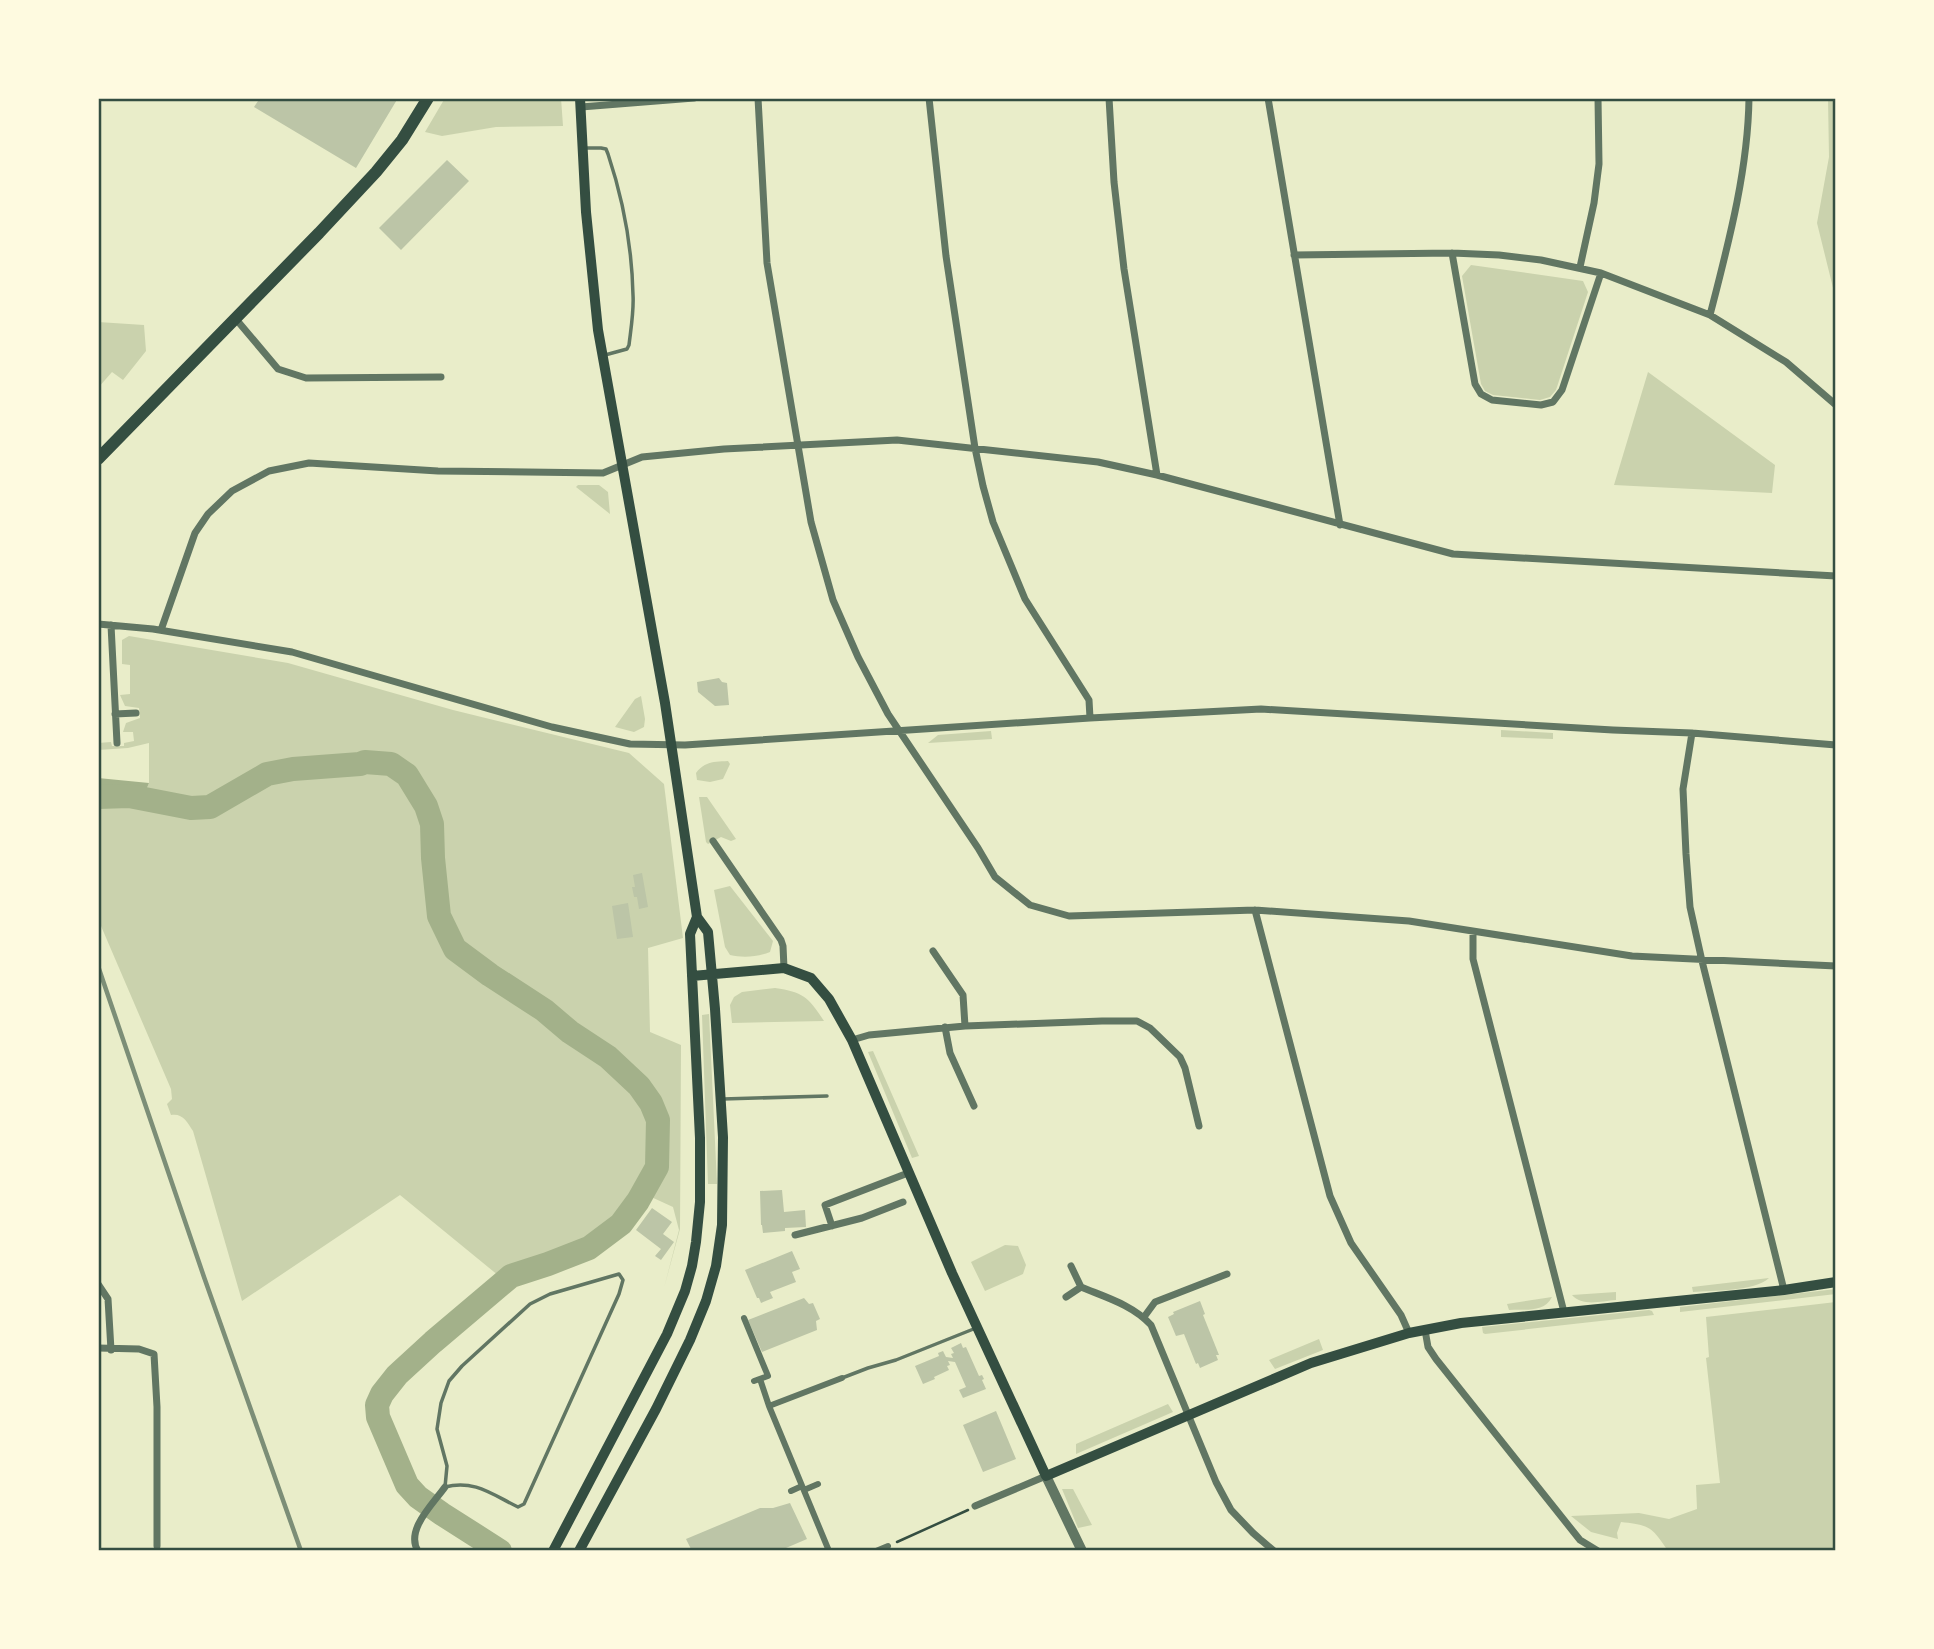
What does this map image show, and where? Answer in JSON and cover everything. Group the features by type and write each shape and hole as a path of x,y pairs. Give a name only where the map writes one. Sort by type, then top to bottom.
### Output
{"main road":[{"path":"98,459 376,172 402,140 428,98"},
{"path":"579,1551 656,1409 706,1301 720,1244 724,1180 721,1099 708,932 697,917 662,690 598,330 586,212 581,102"},
{"path":"553,1551 667,1334 688,1279 699,1223 700,1138 690,934 697,917"},
{"path":"692,976 784,968 811,978 829,999 852,1040 908,1173 1046,1476 1311,1363 1409,1333 1461,1323 1836,1283"}],"street":[{"path":"581,102 694,98"},
{"path":"758,98 766,263 811,522 833,600 858,657 888,714 995,877 1030,905 1069,916 1255,911 1409,922 1632,956 1836,966"},
{"path":"929,98 946,256 983,486 993,522 1025,599 1089,700 1090,718"},
{"path":"1109,98 1114,182 1124,269 1157,475"},
{"path":"1268,98 1340,525"},
{"path":"1580,267 1594,203 1599,164 1598,98"},
{"path":"1710,316 1735,214 1743,166 1749,98"},
{"path":"1294,255 1452,253 1499,255 1580,267 1710,316 1786,362 1836,405"},
{"path":"1452,253 1475,384 1481,394 1492,400 1541,405 1553,402 1562,390 1601,273"},
{"path":"235,318 278,369 306,378 441,377"},
{"path":"161,630 195,533 208,514 232,491 269,471 309,463 439,471 603,473 642,457 798,444 897,440 1098,462 1157,475 1453,554 1836,576"},
{"path":"98,624 161,630 292,652 552,727 630,744 670,745 1261,709 1692,733 1836,745"},
{"path":"111,625 117,743"},
{"path":"115,714 136,713"},
{"path":"1692,733 1683,789 1690,907 1784,1290"},
{"path":"713,841 781,940 784,968"},
{"path":"1255,911 1329,1196 1351,1243 1401,1315 1409,1333"},
{"path":"1473,933 1473,959 1564,1312"},
{"path":"933,951 963,995 965,1026"},
{"path":"852,1040 869,1035 945,1027 1137,1021 1175,1051 1183,1063 1199,1126"},
{"path":"945,1027 950,1053 974,1106"},
{"path":"832,1226 825,1205 908,1173"},
{"path":"795,1235 862,1218 903,1202"},
{"path":"1071,1266 1081,1287 1130,1308 1151,1325 1187,1415 1231,1510 1252,1533 1274,1551"},
{"path":"1143,1317 1155,1302 1227,1274"},
{"path":"98,1284 108,1299 111,1350"},
{"path":"1066,1297 1081,1287"},
{"path":"744,1318 768,1376 757,1380 829,1551"},
{"path":"1425,1330 1427,1348 1580,1541 1598,1551"},
{"path":"98,1348 139,1349 154,1354 158,1546"},
{"path":"769,1406 842,1378"},
{"path":"975,1506 1046,1476 1082,1551"},
{"path":"791,1491 818,1484"},
{"path":"418,1551 414,1537 417,1525 444,1487"},
{"path":"879,1551 888,1546"}],"lane":[{"path":"583,148 606,149 629,240 634,298 629,345 627,349 603,356"},
{"path":"721,1099 827,1096"},
{"path":"619,1274 623,1280 619,1294 524,1504 519,1507 474,1486 458,1483 444,1487 447,1466 437,1429 441,1403 449,1381 530,1304 550,1294 619,1274"},
{"path":"842,1378 978,1327"}],"path":[{"path":"888,1546 975,1506"}],"shaded area":[{"path":"445,98 561,98 563,126 496,127 442,136 425,132"},
{"path":"1828,98 1836,98 1836,300 1817,223 1829,157"},
{"path":"1471,265 1583,281 1588,292 1556,390 1550,397 1540,400 1493,395 1485,391 1481,384 1462,276"},
{"path":"98,322 144,325 146,351 123,380 112,372 98,388"},
{"path":"1648,372 1775,465 1772,493 1614,485"},
{"path":"599,485 608,492 610,514 576,487"},
{"path":"129,636 288,663 453,710 629,753 664,784 683,938 648,948 650,1032 681,1045 680,1229 664,1288 679,1230 673,1207 649,1196 609,1246 499,1276 400,1195 242,1301 193,1131 182,1117 171,1115 167,1104 172,1099 171,1089 98,919 98,807 140,805 149,783 149,743 98,750 98,743 111,742 112,746 124,746 124,743 134,741 133,732 123,732 126,723 140,718 139,708 125,706 120,695 130,694 130,665 122,664 122,640"},
{"path":"641,696 644,727 634,732 615,727 635,699"},
{"path":"1501,730 1553,733 1553,739 1501,737"},
{"path":"991,731 992,739 928,743 938,735"},
{"path":"728,761 730,764 723,779 710,782 697,780 696,773 703,766"},
{"path":"98,778 149,783 140,805 98,807"},
{"path":"699,797 707,797 736,839 731,841 721,837 708,844 706,842"},
{"path":"730,886 773,941 770,952 740,957 730,955 725,947 714,890"},
{"path":"775,988 805,997 824,1021 732,1023 730,1005 734,997 742,992"},
{"path":"709,1014 717,1184 708,1184 702,1015"},
{"path":"873,1051 919,1156 912,1158 868,1052"},
{"path":"1005,1245 1018,1246 1026,1265 1023,1274 985,1291 971,1262"},
{"path":"1769,1278 1754,1286 1733,1290 1693,1292 1692,1287"},
{"path":"1836,1289 1836,1294 1680,1312 1680,1307"},
{"path":"1616,1292 1616,1300 1599,1302 1581,1301 1572,1295"},
{"path":"1552,1297 1544,1306 1534,1309 1509,1310 1507,1304"},
{"path":"1836,1302 1836,1551 1668,1551 1654,1532 1644,1526 1621,1522 1618,1539 1591,1532 1571,1516 1639,1513 1669,1519 1697,1509 1696,1485 1720,1483 1706,1358 1709,1357 1706,1317"},
{"path":"1649,1310 1654,1315 1485,1334 1482,1327"},
{"path":"1319,1339 1323,1350 1275,1369 1269,1360"},
{"path":"1168,1404 1173,1412 1076,1454 1076,1444"},
{"path":"1062,1489 1073,1489 1092,1525 1078,1528"}],"building":[{"path":"260,98 398,98 356,168 254,107"},
{"path":"447,160 469,181 401,250 379,228"},
{"path":"719,678 727,683 729,705 715,706 698,692 697,682"},
{"path":"642,873 648,907 639,909 632,887 635,887 633,875"},
{"path":"628,903 633,937 617,939 612,906"},
{"path":"782,1190 784,1212 805,1210 806,1227 763,1233 760,1191"},
{"path":"652,1208 672,1222 663,1234 674,1242 661,1260 655,1256 661,1249 636,1230"},
{"path":"792,1251 800,1269 792,1272 796,1282 770,1292 773,1298 761,1303 745,1270"},
{"path":"804,1298 809,1304 813,1303 820,1319 816,1321 817,1330 762,1352 748,1320"},
{"path":"1200,1301 1219,1355 1216,1355 1218,1360 1200,1368 1184,1334 1176,1336 1168,1317 1174,1314 1173,1312"},
{"path":"961,1343 963,1348 966,1347 979,1376 982,1375 986,1389 963,1398 959,1390 966,1387 955,1362 948,1361 949,1370 923,1384 915,1366 939,1356 938,1353 943,1351 946,1357 953,1358 951,1348"},
{"path":"996,1411 1016,1459 983,1472 963,1425"},
{"path":"790,1503 807,1539 779,1551 692,1551 686,1539 760,1508 773,1508"}],"waterway":[{"path":"98,797 129,796 191,808 210,807 267,774 365,762 391,764 407,775 426,806 432,824 439,916 455,949 608,1057 639,1086 651,1103 658,1120 657,1167 621,1224 589,1248 511,1276 397,1375 377,1405 378,1417 407,1485 418,1497 500,1551"}],"railway":[{"path":"98,966 301,1551"}]}
